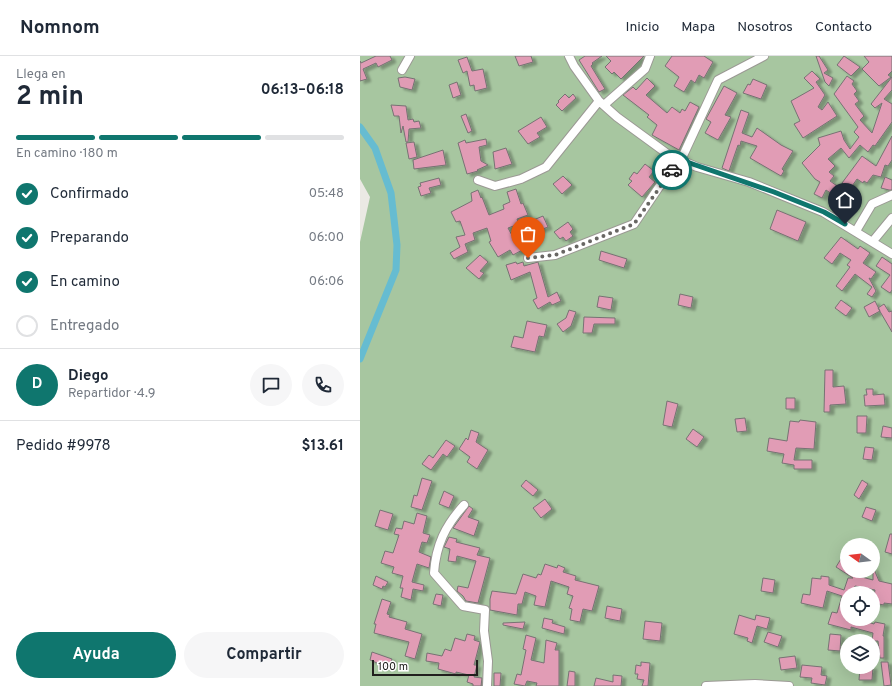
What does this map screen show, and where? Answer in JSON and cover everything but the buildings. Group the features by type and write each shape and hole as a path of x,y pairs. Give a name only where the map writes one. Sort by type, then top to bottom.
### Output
{"street":[{"path":"402,70 410,56"},
{"path":"569,56 574,66 601,103 669,155 697,167 749,182 824,212 892,254"},
{"path":"478,180 495,186 521,179 546,167 601,103 645,69 650,56"},
{"path":"528,258 555,255 634,224 659,187 681,160 718,80 764,56"},
{"path":"856,231 872,204 892,195"},
{"path":"873,241 892,218"},
{"path":"464,505 440,540 437,548 434,573 463,606 485,610 484,631 488,661 487,686"},
{"path":"706,686 755,684 789,686"}],"green space":[{"path":"360,56 892,56 892,686 360,686 360,242 370,197 360,179"}],"waterway":[{"path":"360,127 375,148 391,193 397,245 396,270 360,359"}],"way so far":[{"path":"528,258 555,255 634,224 644,212 659,187 672,170"}],"route":[{"path":"672,170 681,160 697,167 749,182 824,212 845,224"}]}
